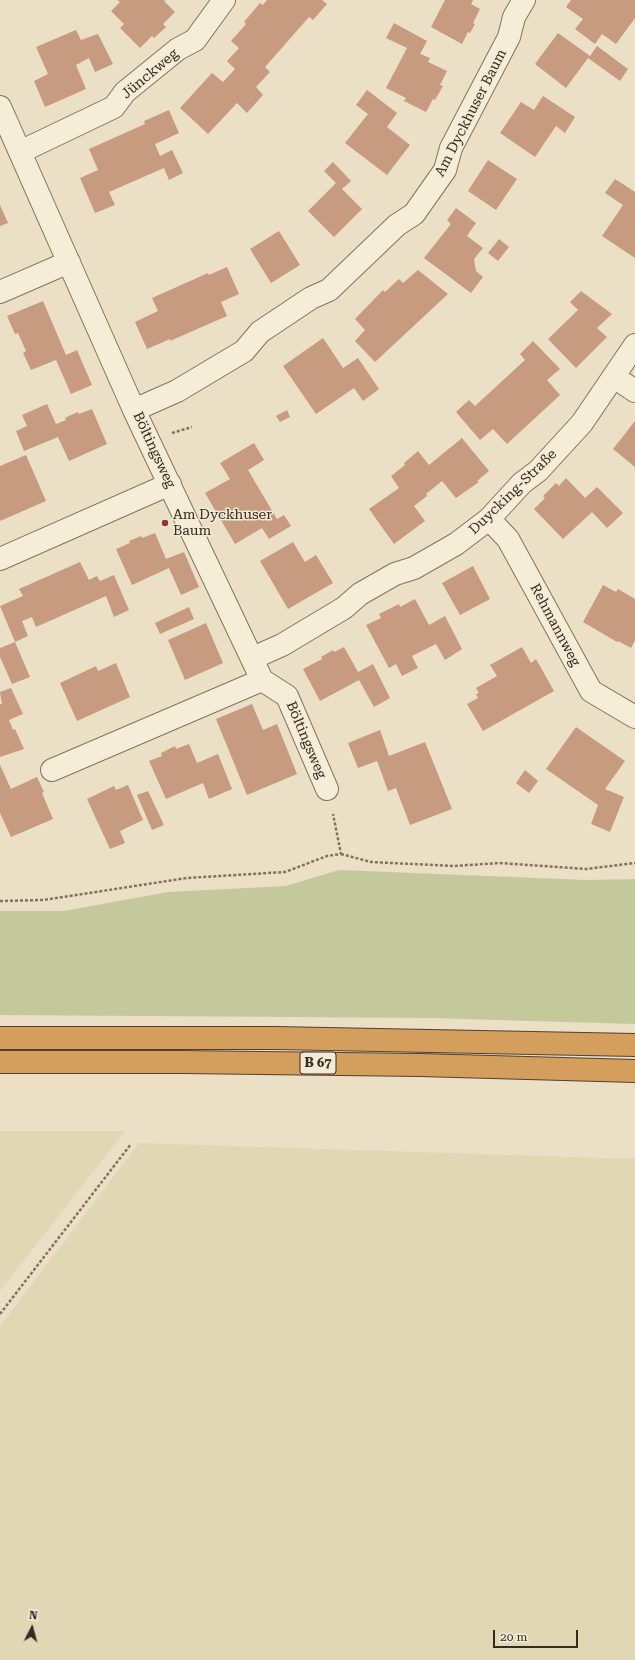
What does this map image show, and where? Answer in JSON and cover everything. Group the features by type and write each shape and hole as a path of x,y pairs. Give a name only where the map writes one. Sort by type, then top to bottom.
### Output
{"highway":[{"name":"B 67","path":"0,1038 276,1038 635,1045"},
{"name":"B 67","path":"0,1062 190,1062 420,1065 635,1071"}],"street":[{"name":"Jünckweg","path":"20,152 114,107 125,92 178,49 195,40 224,0"},
{"name":"Am Dyckhuser Baum","path":"134,410 177,390 244,351 260,332 311,298 329,290 397,225 414,214 445,170 451,148 509,37 514,17 524,0"},
{"name":"Böltingsweg","path":"0,107 134,410 253,658 262,680 287,696 326,789"},
{"path":"0,292 69,262"},
{"name":"Duycking-Straße","path":"253,658 282,645 344,608 360,594 395,574 414,568 456,544 489,519 522,483 538,471 582,423 635,345"},
{"path":"614,377 635,391"},
{"path":"0,559 170,484"},
{"name":"Rehmannweg","path":"489,519 508,538 591,691 635,717"},
{"path":"52,770 262,680"}],"path":[{"path":"326,789 334,818 341,854"},
{"path":"0,901 43,900 187,878 285,872 327,856 341,854 371,862 454,866 486,862 586,869 635,863"},
{"path":"0,1314 131,1144"}],"shaded area":[{"path":"0,1131 125,1131 0,1291"},
{"path":"139,1143 635,1159 635,1660 0,1660 0,1326"}],"green space":[{"path":"339,870 587,880 635,879 635,1024 429,1018 0,1015 0,911 64,911 168,892 286,886"}],"building":[{"path":"117,0 166,0 164,1 175,12 163,24 166,27 154,38 152,36 140,48 120,28 124,24 111,11 120,2"},
{"path":"267,0 322,0 327,4 313,20 309,17 265,67 270,72 256,87 263,95 247,113 237,103 208,134 180,108 212,73 223,82 235,69 227,61 239,48 231,41 246,24 244,22 260,3 263,5"},
{"path":"445,0 473,0 471,4 480,9 473,23 475,24 470,33 468,32 462,44 431,27"},
{"path":"571,0 635,0 635,18 616,44 602,34 595,44 575,29 583,19 566,7"},
{"path":"394,23 427,41 420,54 430,58 428,62 447,71 440,85 443,86 435,100 433,99 426,112 404,101 406,98 386,88 407,48 386,38"},
{"path":"76,30 81,40 98,34 113,64 95,72 89,58 76,65 86,89 45,107 34,81 48,74 36,47"},
{"path":"558,33 590,56 597,46 628,69 620,81 588,58 566,88 535,64"},
{"path":"367,90 397,113 387,127 410,145 387,175 345,143 368,114 356,105"},
{"path":"543,96 575,117 565,133 556,126 535,157 500,133 521,102 534,110"},
{"path":"169,110 179,133 155,144 160,156 172,150 183,173 169,180 164,168 109,192 115,205 95,213 80,178 98,170 89,149 145,124 144,121"},
{"path":"488,160 517,179 496,210 468,191"},
{"path":"333,162 351,181 342,189 362,209 334,237 308,211 336,183 324,171"},
{"path":"615,179 635,192 635,258 602,236 623,205 605,193"},
{"path":"0,205 8,223 0,226"},
{"path":"456,208 476,223 467,236 483,248 474,259 476,271 483,277 471,293 424,258 451,224 447,220"},
{"path":"279,231 300,265 271,283 250,249"},
{"path":"499,239 509,247 498,261 488,253"},
{"path":"227,267 239,294 221,302 227,316 170,341 170,339 147,349 135,322 158,311 152,298 208,273 209,275"},
{"path":"418,270 448,294 375,362 355,341 365,330 355,319 383,290 385,292 399,279 403,283"},
{"path":"581,291 612,314 597,328 607,337 576,368 548,339 578,310 570,302"},
{"path":"43,301 66,355 77,350 92,385 71,394 56,360 31,370 23,353 26,351 18,333 15,334 7,316"},
{"path":"323,338 343,368 358,358 379,389 363,401 354,388 316,414 283,366"},
{"path":"533,341 560,369 547,380 560,395 507,444 493,429 480,440 456,412 469,400 475,406 525,360 520,354"},
{"path":"47,404 56,424 66,420 65,418 78,412 79,414 92,409 107,444 69,461 58,437 24,451 16,431 27,426 22,415"},
{"path":"287,410 290,417 280,422 276,416"},
{"path":"635,421 635,467 613,449"},
{"path":"462,438 489,471 477,481 479,482 456,498 442,481 414,506 425,521 394,544 369,509 399,488 391,476 405,465 404,463 418,451 429,465"},
{"path":"254,443 264,460 248,470 277,519 284,515 291,526 269,539 262,528 235,544 205,493 230,479 220,463"},
{"path":"26,455 46,501 0,521 0,466"},
{"path":"566,478 585,498 597,487 623,513 607,528 592,512 563,539 534,509 545,498 543,496 556,483 559,486"},
{"path":"155,533 166,559 184,552 199,587 181,595 169,568 132,585 116,549 141,536 142,538"},
{"path":"293,542 305,562 316,555 333,583 288,609 260,561"},
{"path":"80,562 89,580 97,576 100,581 114,575 129,610 114,617 106,596 36,627 32,617 22,621 28,636 15,642 0,606 23,596 19,589"},
{"path":"473,566 490,599 460,615 442,583"},
{"path":"603,585 616,592 618,589 635,599 635,640 631,648 618,641 617,642 583,622"},
{"path":"415,599 429,625 445,616 462,649 445,660 436,644 412,656 418,668 402,676 396,664 389,668 366,625 381,618 379,614 399,604 400,607"},
{"path":"189,607 194,619 160,634 155,623"},
{"path":"206,623 223,663 185,680 168,640"},
{"path":"15,642 30,677 12,684 0,657 0,648"},
{"path":"344,647 358,672 373,664 390,698 374,707 359,680 320,701 303,669 322,659 321,657 333,650 334,652"},
{"path":"522,647 531,663 536,659 554,691 483,731 467,704 478,698 476,694 479,693 476,688 497,676 490,665"},
{"path":"116,663 130,697 77,721 60,683 96,666 98,671"},
{"path":"11,688 23,714 9,720 24,749 0,757 0,704 2,704 0,692"},
{"path":"252,704 263,730 277,724 297,774 247,795 216,719"},
{"path":"576,727 625,761 605,789 624,797 610,832 591,824 598,805 546,769"},
{"path":"380,730 389,756 425,742 452,809 410,825 396,788 388,791 377,761 358,768 348,743"},
{"path":"189,744 197,763 218,754 232,789 209,799 203,783 166,799 149,761 162,756 161,753 175,746 176,749"},
{"path":"0,765 11,789 37,777 44,792 42,793 53,819 11,837 0,813"},
{"path":"525,770 538,781 529,793 516,783"},
{"path":"128,785 143,820 120,831 125,843 110,849 87,799 114,786 116,790"},
{"path":"148,791 164,825 152,830 137,795"}],"place":[{"name":"Am Dyckhuser Baum","path":"165,523"}]}
